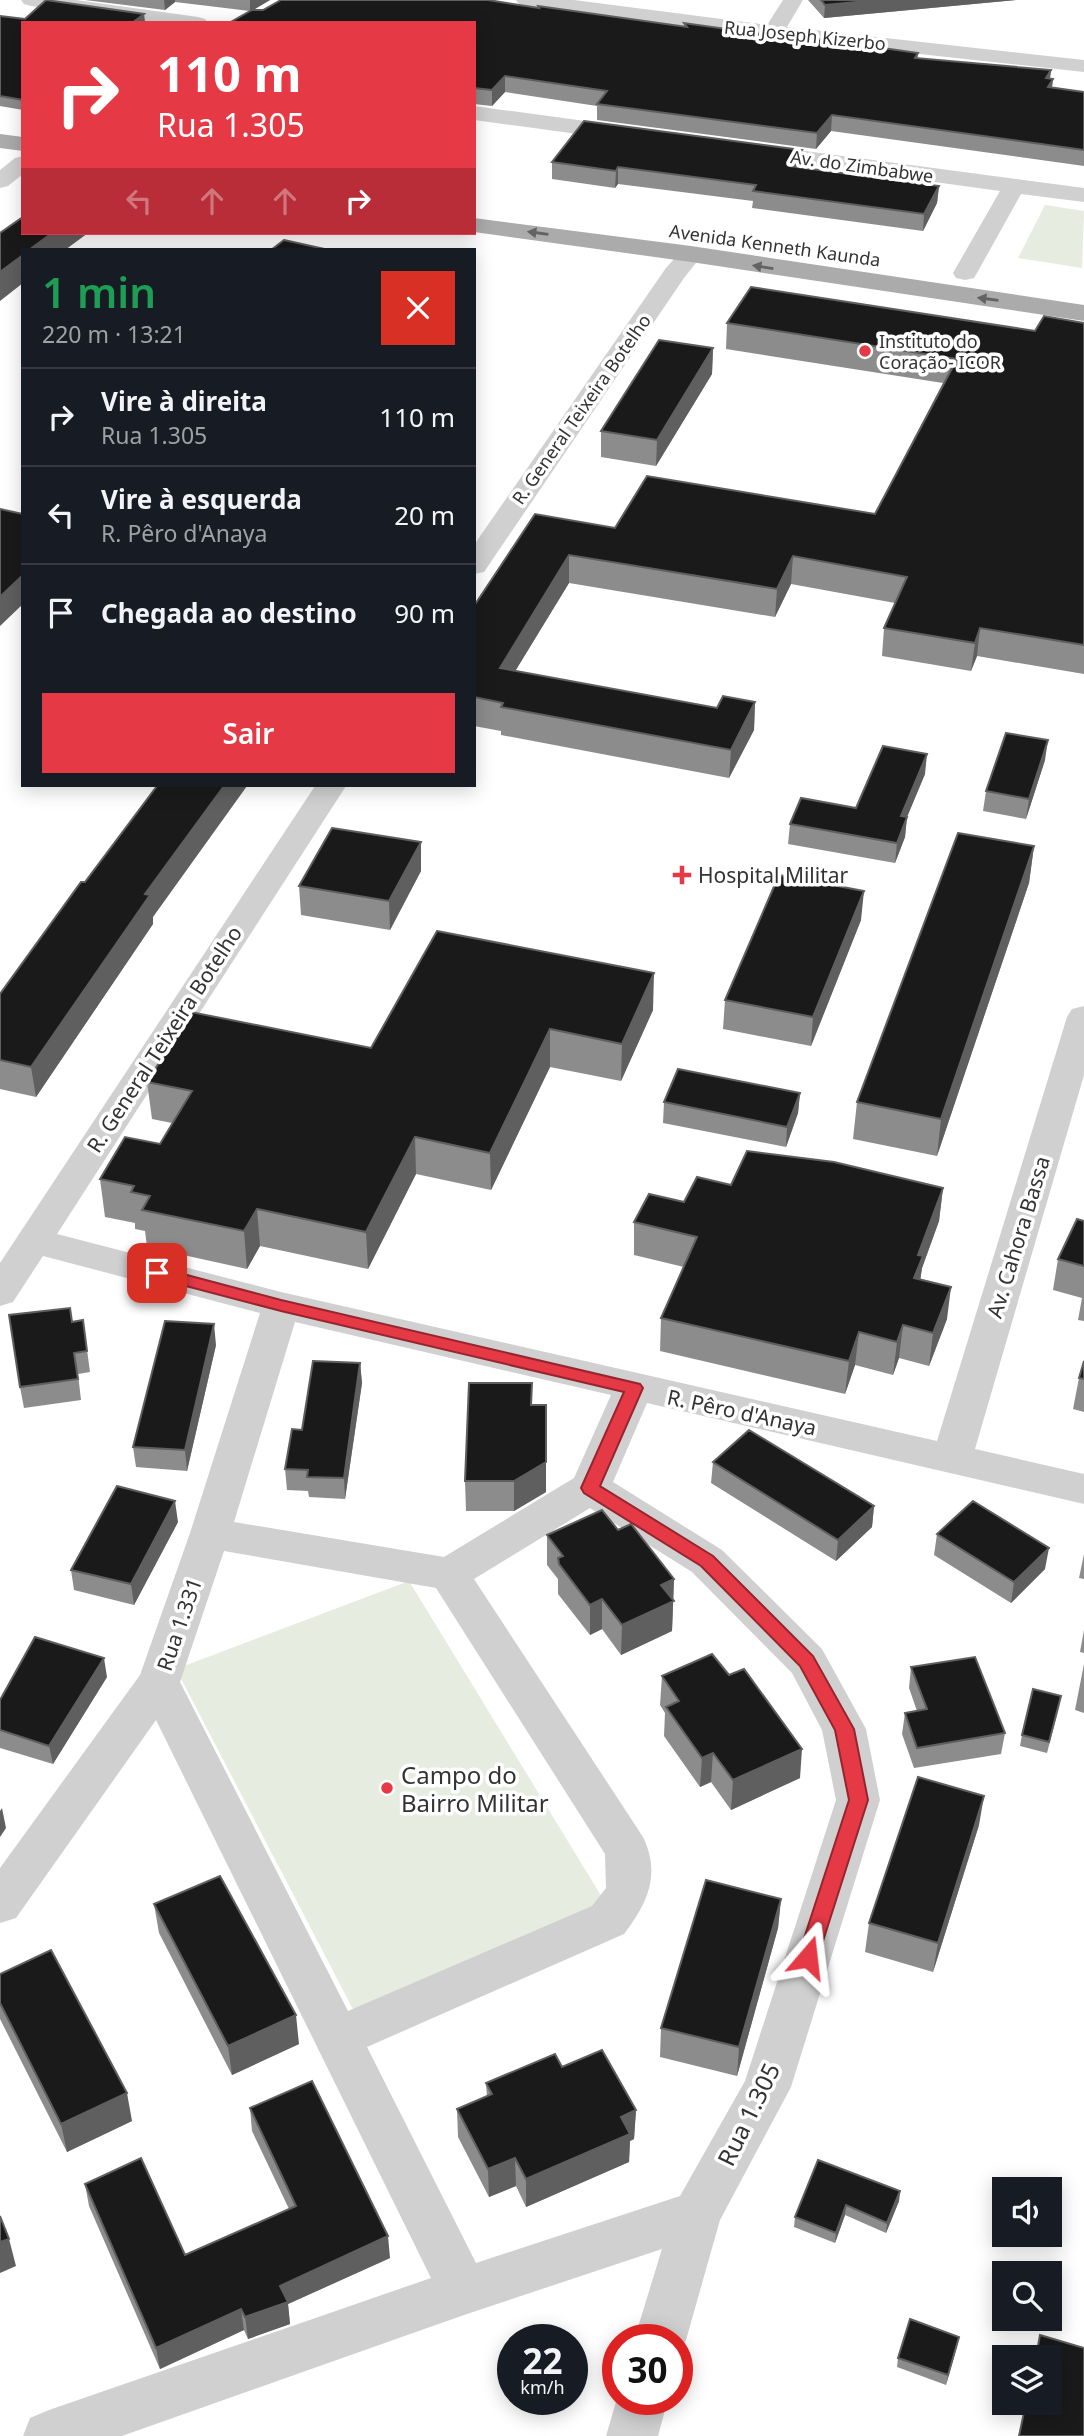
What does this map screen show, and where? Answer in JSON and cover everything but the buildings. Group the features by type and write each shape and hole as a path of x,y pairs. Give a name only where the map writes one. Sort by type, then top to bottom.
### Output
{"main road":[{"path":"0,141 21,144"},
{"path":"0,161 21,164"},
{"name":"Avenida Kenneth Kaunda","path":"476,203 965,274 1081,298"},
{"name":"Avenida Kenneth Kaunda","path":"476,225 691,254 1055,309 1081,298"}],"street":[{"path":"31,0 183,21"},
{"name":"Rua Joseph Kizerbo","path":"526,0 773,32 1084,66"},
{"path":"773,32 793,0"},
{"path":"476,113 654,138"},
{"name":"Av. do Zimbabwe","path":"737,149 1084,195"},
{"path":"0,181 21,165"},
{"path":"965,274 1014,186"},
{"name":"R. General Teixeira Botelho","path":"476,563 675,273 691,254"},
{"name":"R. General Teixeira Botelho","path":"0,1293 329,787"},
{"name":"Av. Cahora Bassa","path":"952,1458 1084,1017"},
{"name":"R. Pêro d'Anaya","path":"33,1241 281,1305 1084,1489"},
{"name":"Rua 1.331","path":"0,1904 159,1682 210,1533 281,1305"},
{"path":"210,1533 449,1574 590,1488 634,1388"},
{"name":"Rua 1.305","path":"590,1488 707,1561 807,1661 844,1729 858,1800 767,2087 697,2214 665,2324"},
{"path":"337,2038 608,1920 629,1894 631,1872 627,1850 449,1574"},
{"path":"159,1682 464,2291"},
{"path":"49,2436 464,2291 697,2214"},
{"path":"632,2436 638,2415"}],"shaded area":[{"path":"1045,205 1084,211 1082,268 1018,258"},
{"name":"Campo do Bairro Militar","path":"409,1581 608,1907 356,2015 176,1669"}],"place":[{"name":"Instituto do Coração- ICOR","path":"865,351"},
{"name":"Hospital Militar","path":"682,875"},
{"name":"Campo do Bairro Militar","path":"387,1788"}],"route":[{"path":"157,1273 634,1388 590,1488 707,1561 807,1661 844,1729 858,1800 808,1957"}]}
